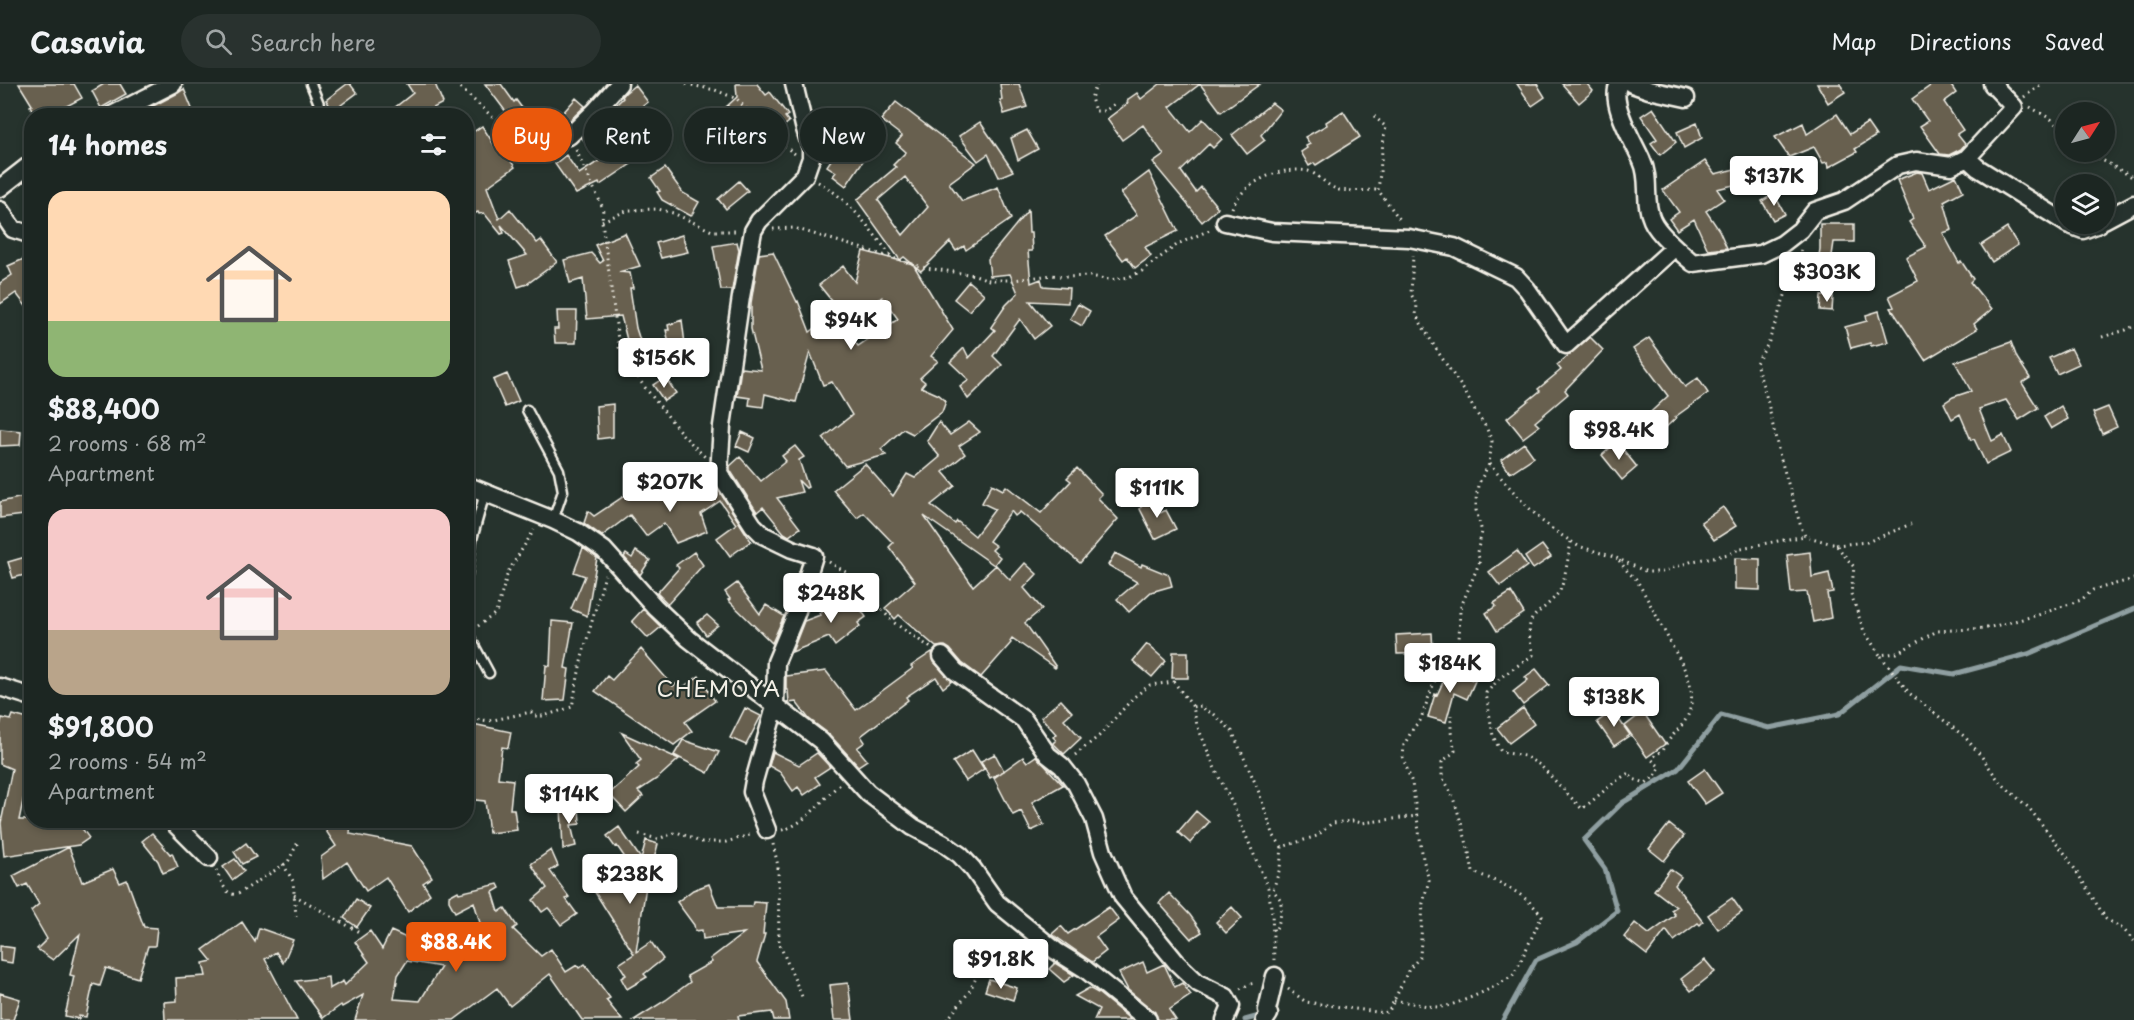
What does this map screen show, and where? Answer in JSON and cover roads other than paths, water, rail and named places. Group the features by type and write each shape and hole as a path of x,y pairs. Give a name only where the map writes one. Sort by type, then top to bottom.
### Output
{"street":[{"path":"128,108 172,84"},
{"path":"572,133 619,84"},
{"path":"767,830 752,792 775,707 776,662 796,614 814,556 776,542 758,530 719,473 723,426 741,297 753,231 759,221 806,172 811,148 794,84"},
{"path":"1619,84 1616,88 1619,110 1647,171 1647,192 1652,220 1674,248 1693,263 1761,254 1782,244 1800,230 1815,211 1844,201 1899,165 1916,161 1951,166 1967,158 2017,104 1992,84"},
{"path":"1632,84 1686,98"},
{"path":"1967,158 1978,168 2055,216"},
{"path":"0,188 24,169"},
{"path":"2115,214 2134,204"},
{"path":"0,210 13,229 24,232"},
{"path":"1225,222 1272,232 1409,237 1454,247 1516,277 1566,345 1674,248"},
{"path":"474,489 578,532 611,556 656,607 689,639 821,741 868,793 913,827 960,855 974,869 997,903 1056,951 1085,969 1148,1020"},
{"path":"942,656 956,670 1024,720 1047,755 1062,766 1076,784 1094,819 1103,852 1123,897 1177,963 1198,983 1226,997 1231,1006 1225,1020"},
{"path":"0,687 24,694"},
{"path":"179,828 209,858"},
{"path":"1265,1020 1269,1014 1267,1010 1275,976"}],"lane":[{"path":"310,84 320,108"},
{"path":"527,410 559,470 563,491 547,518"},
{"path":"474,532 485,494"},
{"path":"474,644 489,673"}],"waterway":[{"path":"1503,1020 1536,960 1577,942 1617,911 1605,869 1584,840 1622,803 1678,769 1721,715 1769,728 1839,714 1901,665 1954,674 2028,654 2134,609"},
{"path":"1245,1020 1263,1015"}],"district":[{"name":"CHEMOYA","path":"719,687"}]}
